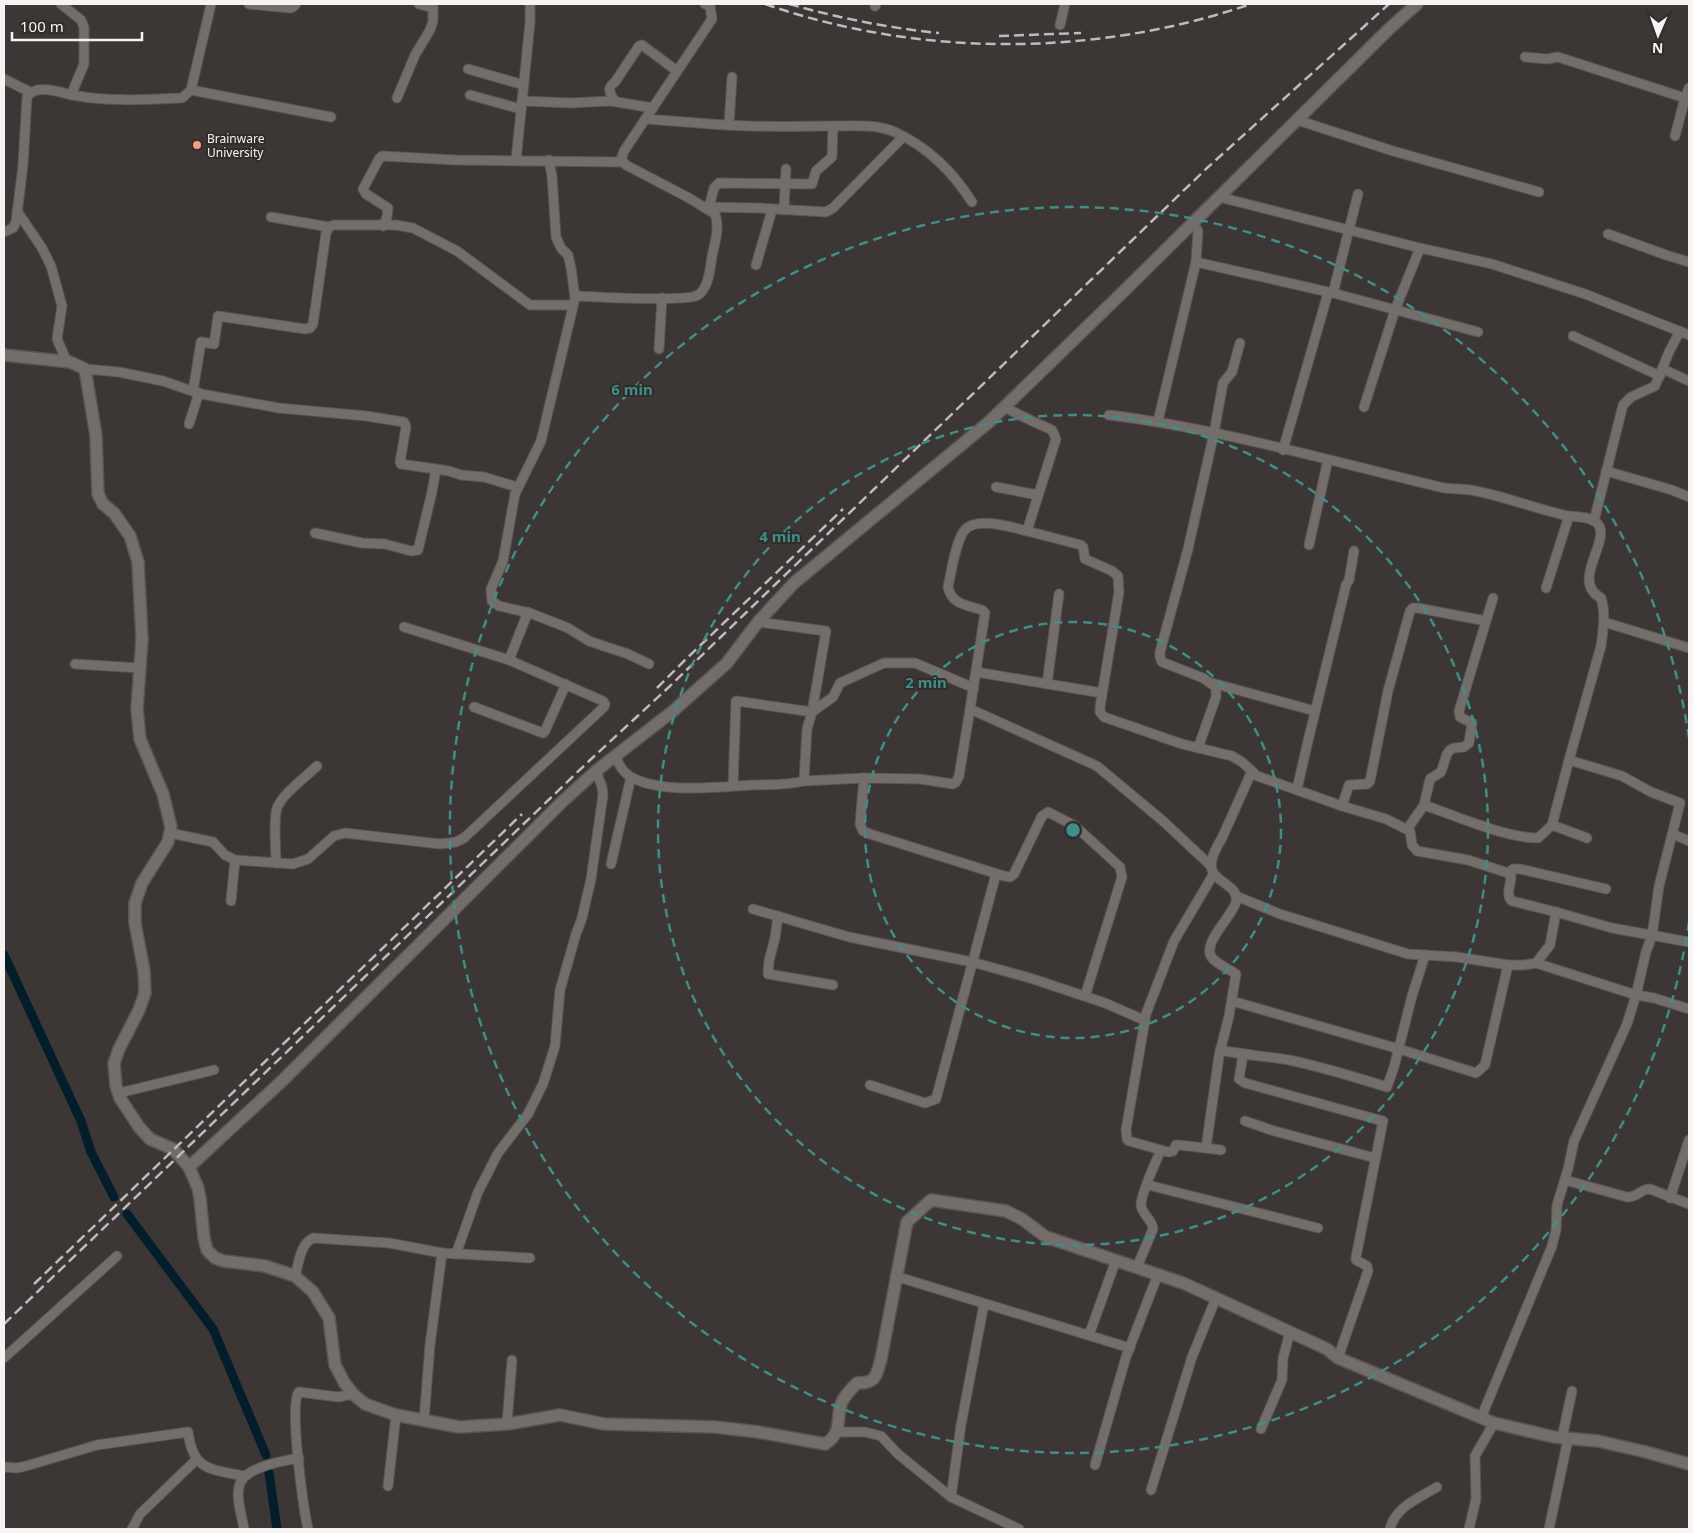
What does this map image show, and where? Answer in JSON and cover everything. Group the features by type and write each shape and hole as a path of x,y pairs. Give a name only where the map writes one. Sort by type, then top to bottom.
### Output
{"street":[{"path":"61,4 81,20 84,27 84,64 71,95"},
{"path":"4,232 13,228 16,222 23,165 27,97 30,92 36,89 93,99 111,100 182,98 191,90 211,4"},
{"path":"248,4 290,8 296,4"},
{"path":"397,98 415,55 430,30 433,21 433,6 419,4"},
{"path":"516,160 530,23 530,4"},
{"path":"622,162 621,159 624,151 712,19 710,6 705,4"},
{"path":"1060,25 1065,4"},
{"path":"189,1167 282,1080 562,802 596,771 673,712 727,663 758,622 794,584 932,471 1004,407 1390,28 1417,4"},
{"path":"614,101 609,87 615,82 639,46 642,45 677,71"},
{"path":"1525,57 1547,60 1558,57 1685,98"},
{"path":"468,69 524,85"},
{"path":"729,125 732,77"},
{"path":"4,79 30,92"},
{"path":"1675,136 1689,88"},
{"path":"191,90 331,117"},
{"path":"470,95 522,105 614,101 653,108"},
{"path":"645,119 729,125 833,126 885,129 932,154 958,181 972,202"},
{"path":"1297,120 1402,153 1540,192"},
{"path":"707,208 714,188 718,184 810,184 814,182 816,171 832,157 833,126"},
{"path":"707,208 759,208 826,212 834,208 903,137"},
{"path":"270,217 329,226 413,228 447,245 471,260 530,304 573,301 579,296 662,298 697,296 702,291 709,275 718,221 715,214 707,208 622,162 456,160 382,156 379,158 364,190 366,194 388,208 383,226"},
{"path":"549,160 552,176 556,237 561,248 568,255 572,268 573,301 541,441 517,487 503,561 491,592 492,601 497,605 528,612 568,628 589,641 628,654 649,664"},
{"path":"784,210 786,169"},
{"path":"1283,450 1331,293 1358,194"},
{"path":"1219,197 1420,248 1492,264 1585,294 1689,335"},
{"path":"756,264 772,210"},
{"path":"17,211 42,248 51,266 62,306 57,339 66,362"},
{"path":"1158,421 1196,262 1198,231 1193,222"},
{"path":"189,424 196,392 201,342 214,344 218,316 305,330 313,324 319,276 329,226"},
{"path":"1608,234 1689,262"},
{"path":"1364,407 1395,310 1420,248"},
{"path":"1196,262 1331,293 1478,332"},
{"path":"659,349 662,298"},
{"path":"1594,521 1623,405 1631,397 1652,389 1657,383 1669,352 1680,331"},
{"path":"1573,336 1661,372 1689,381"},
{"path":"1240,343 1232,372 1223,383 1214,433 1188,549 1160,657 1162,662 1210,682 1316,711"},
{"path":"4,354 66,362 85,369 113,371 163,381 196,392 285,409 366,416 404,422 406,427 401,464 449,471 461,475 484,477 517,487"},
{"path":"85,369 96,436 98,494 130,536 138,562 142,639 137,709 140,739 163,794 171,827 168,842 142,883 135,903 135,923 144,971 145,993 114,1063 116,1086 118,1093 139,1127 150,1139 173,1149 189,1167 199,1193 204,1238 208,1250 215,1258 224,1261 265,1266 295,1276 312,1292 329,1318 335,1365 353,1394 365,1404 396,1415 459,1427 507,1424 560,1415 604,1424 715,1427 826,1444 837,1432 842,1402 857,1383 868,1383 874,1380 877,1374 907,1222 931,1200 1006,1211 1022,1219 1046,1237 1158,1274 1216,1298 1326,1349 1338,1358 1494,1423 1565,1438 1598,1441 1689,1464"},
{"path":"1004,407 1052,430 1056,438 1027,531"},
{"path":"1109,415 1158,421 1444,488 1471,490 1569,516 1590,519 1598,524 1600,531 1589,583 1593,594 1601,598 1604,606 1601,646 1552,826 1538,838 1529,838 1424,805"},
{"path":"1310,545 1328,460"},
{"path":"315,533 362,543 385,544 411,551 418,550 436,469"},
{"path":"1606,471 1672,490 1689,497"},
{"path":"996,487 1038,495"},
{"path":"1546,588 1569,516"},
{"path":"615,756 623,771 631,777 655,785 672,787 787,786 804,781 864,778 920,779 953,784 959,776 985,614 982,610 955,601 950,595 948,587 960,537 965,529 979,523 1004,525 1081,545 1085,559 1112,571 1118,576 1119,592 1100,707 1100,712 1104,717 1182,744 1232,756 1242,762 1257,776 1342,806 1368,812 1408,828 1414,848 1417,851 1468,860 1511,876 1508,894 1512,902 1612,928 1689,942"},
{"path":"1297,789 1346,585 1349,580 1354,551"},
{"path":"1047,684 1059,594"},
{"path":"1408,828 1424,805 1430,778 1441,772 1447,754 1454,748 1464,747 1469,743 1472,723 1460,717 1460,711 1493,598"},
{"path":"1342,806 1349,785 1367,784 1370,781 1388,691 1410,611 1413,608 1418,608 1486,621"},
{"path":"509,660 528,612"},
{"path":"758,622 826,631 812,712 807,729 804,781"},
{"path":"1604,622 1689,648"},
{"path":"170,833 213,842 225,855 235,860 276,863 301,863 334,836 345,833 440,844 456,842 464,838 604,707 603,701 509,660 404,627"},
{"path":"733,786 736,702 812,712 833,697 840,683 884,663 915,662 974,688"},
{"path":"75,664 140,668"},
{"path":"976,672 1102,693"},
{"path":"1198,748 1216,697 1216,687 1210,682"},
{"path":"474,707 543,732 566,684"},
{"path":"970,709 1098,766 1164,821 1231,888 1236,896 1236,902 1232,910 1212,940 1210,952 1213,959 1236,974 1232,1002 1220,1050 1213,1090 1206,1148"},
{"path":"1481,1418 1552,1246 1556,1230 1557,1205 1574,1141 1627,1024 1652,936 1659,886 1673,834 1685,803 1651,792 1622,776 1569,760"},
{"path":"276,863 276,817 278,807 288,793 317,766"},
{"path":"456,1254 478,1192 498,1152 528,1114 543,1084 555,1046 560,990 582,918 595,856 603,795 602,786 596,771"},
{"path":"1221,1150 1178,1144 1171,1152 1129,1141 1126,1135 1144,1020 1174,941 1212,870 1214,852 1252,771"},
{"path":"611,864 631,777"},
{"path":"864,778 860,817 863,831 1010,877 1014,874 1042,816 1048,812 1074,826 1120,867 1122,877 1085,996"},
{"path":"1552,826 1587,838"},
{"path":"1673,834 1689,841"},
{"path":"231,901 235,860"},
{"path":"1508,874 1513,869 1520,869 1606,889"},
{"path":"870,1085 925,1103 936,1099 996,874"},
{"path":"1236,896 1280,914 1408,954 1457,957 1508,964 1524,965 1536,963 1636,995 1654,998 1689,1009"},
{"path":"753,909 849,937 972,962 1030,978 1085,996 1144,1020"},
{"path":"1536,963 1550,945 1556,912"},
{"path":"778,916 768,974 833,985"},
{"path":"1220,1050 1243,1055 1288,1060 1387,1087 1425,955"},
{"path":"1232,1002 1399,1049 1476,1073 1485,1065 1508,964"},
{"path":"1243,1055 1239,1079 1245,1083 1383,1121 1356,1257 1356,1260 1367,1266 1368,1271 1338,1358"},
{"path":"118,1093 214,1070"},
{"path":"1246,1121 1270,1130 1375,1158"},
{"path":"1670,1198 1689,1140"},
{"path":"1137,1267 1153,1225 1141,1207 1141,1201 1161,1150"},
{"path":"1565,1180 1627,1197 1636,1196 1645,1189 1689,1204"},
{"path":"1148,1185 1318,1228"},
{"path":"295,1276 303,1246 308,1240 313,1238 389,1243 442,1253 530,1258"},
{"path":"424,1420 430,1345 442,1253"},
{"path":"4,1358 117,1256"},
{"path":"1089,1335 1116,1260"},
{"path":"1095,1465 1130,1348 1158,1274"},
{"path":"895,1276 1130,1348"},
{"path":"1151,1490 1194,1352 1216,1298"},
{"path":"951,1497 961,1425 984,1304"},
{"path":"1261,1429 1282,1380 1283,1358 1290,1332"},
{"path":"507,1424 512,1360"},
{"path":"1550,1529 1572,1391"},
{"path":"308,1529 296,1442 294,1404 297,1392 338,1397 353,1394"},
{"path":"388,1486 396,1415"},
{"path":"1469,1529 1476,1499 1475,1456 1494,1423"},
{"path":"4,1466 17,1468 97,1445 188,1432 190,1447 196,1460 202,1465 218,1470 244,1476 270,1464 299,1458"},
{"path":"837,1432 866,1432 881,1436 898,1454 951,1497 1019,1529"},
{"path":"132,1529 140,1514 196,1460"},
{"path":"244,1476 239,1487 238,1498 244,1529"},
{"path":"1390,1529 1392,1521 1402,1508 1437,1487"}],"waterway":[{"path":"4,955 81,1121 91,1152 114,1197"},
{"path":"127,1214 213,1329 266,1455"},
{"path":"269,1473 277,1529"}],"railway":[{"path":"765,4 824,22 885,34 946,42 1008,44 1070,42 1132,34 1192,21 1251,4"},
{"path":"789,4 864,22 939,33"},
{"path":"4,1324 1207,168 1389,4"},
{"path":"999,36 1081,33"},
{"path":"657,688 843,509"},
{"path":"34,1284 522,814"}],"place":[{"name":"Brainware University","path":"197,145"}]}
